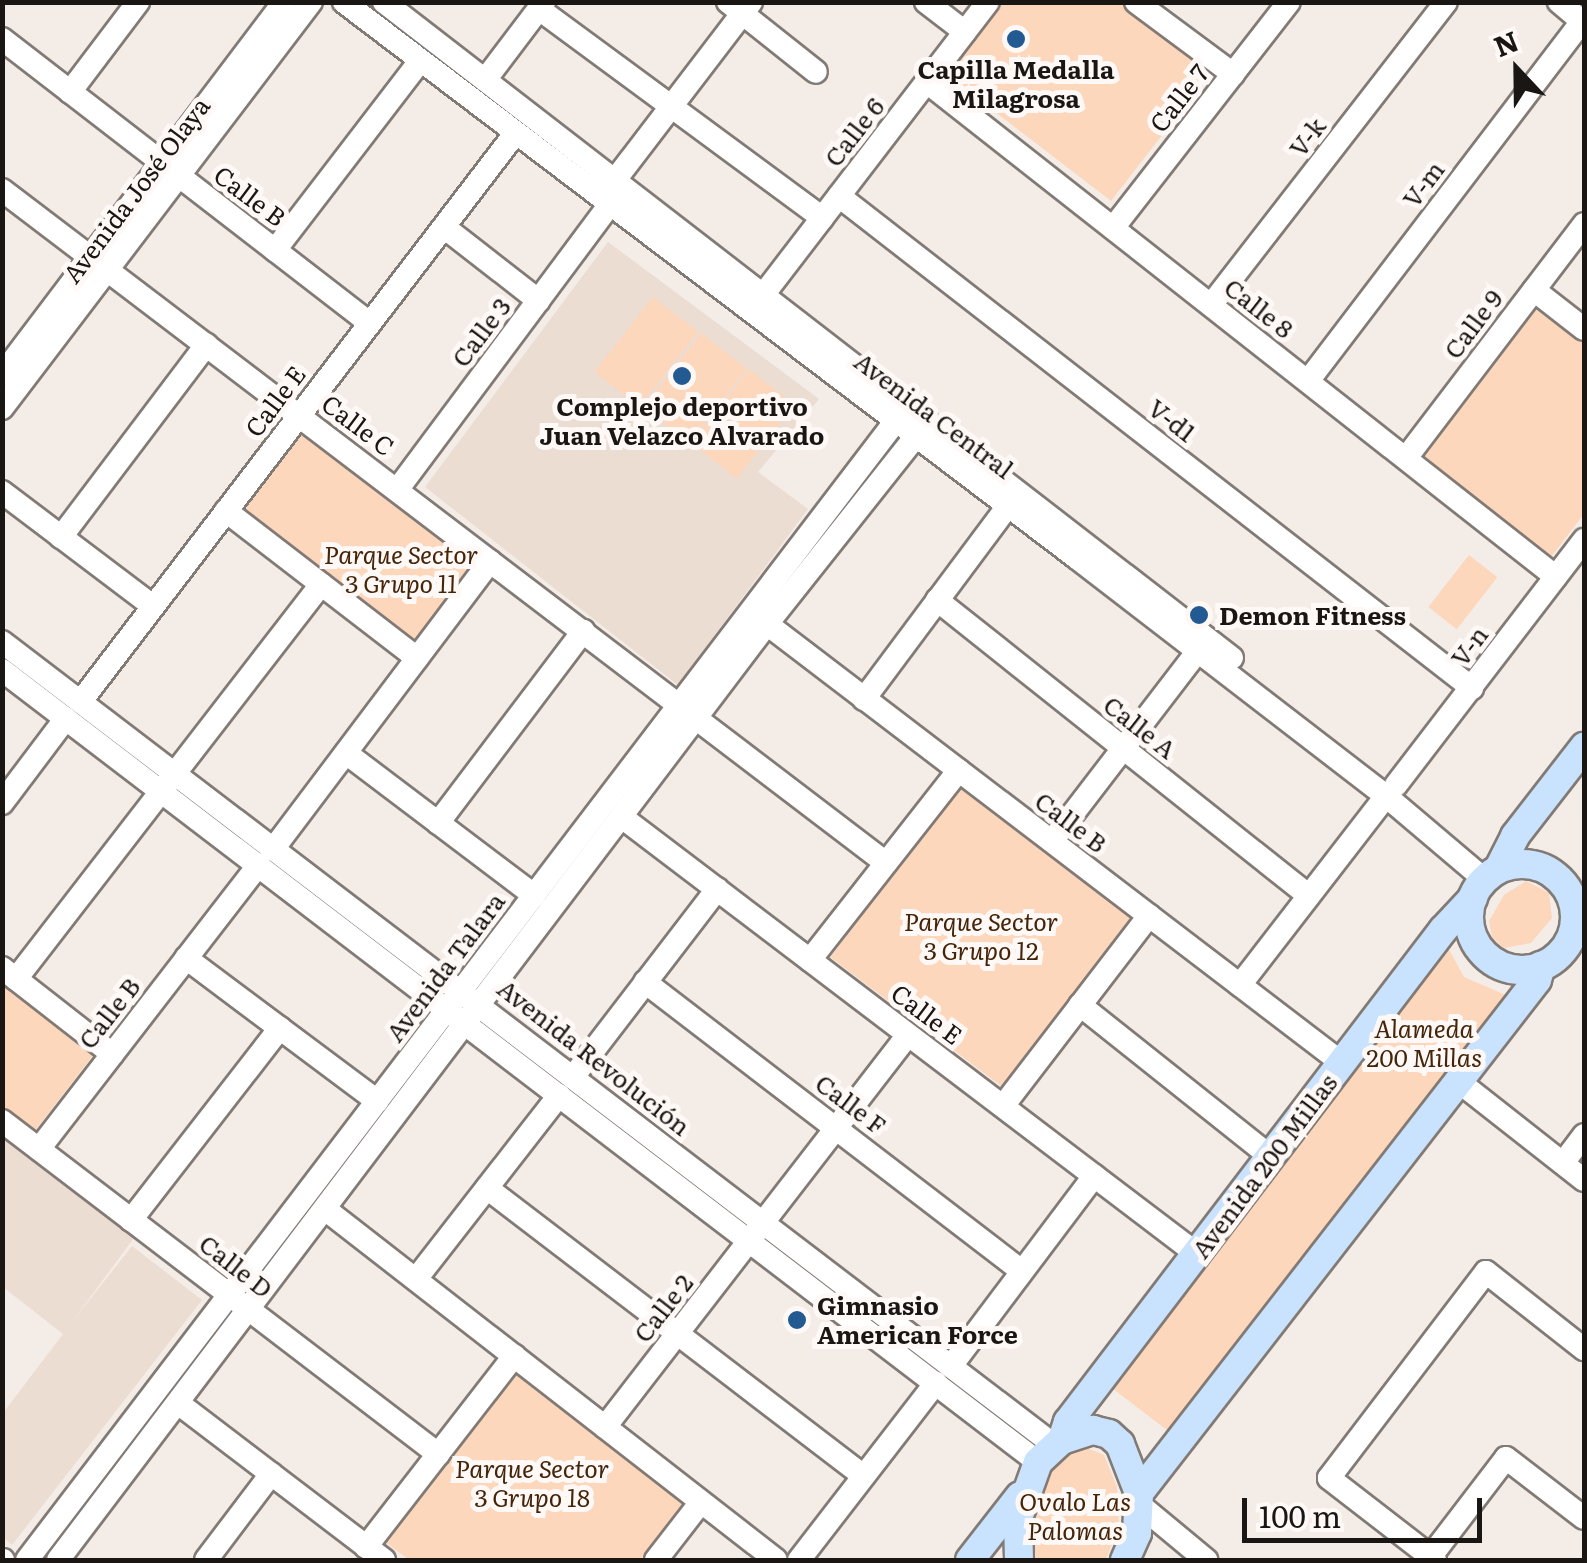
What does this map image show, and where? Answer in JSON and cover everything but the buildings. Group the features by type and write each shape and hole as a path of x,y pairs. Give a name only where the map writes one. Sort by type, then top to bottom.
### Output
{"main road":[{"name":"Avenida 200 Millas","path":"970,1560 1068,1422 1342,1062 1488,878 1515,836 1584,747"},
{"path":"1140,1499 1537,980 1542,966 1564,948 1580,924 1570,894 1551,872 1524,864 1488,878 1472,933 1487,956 1513,969 1542,966"},
{"path":"1020,1560 1016,1532 1046,1458 1078,1432 1109,1434 1130,1461 1140,1499 1137,1533 1125,1560"}],"street":[{"path":"70,92 138,2"},
{"name":"Avenida José Olaya","path":"171,170 284,2"},
{"name":"Avenida José Olaya","path":"2,408 100,264 171,170 311,2"},
{"name":"Avenida Central","path":"344,2 608,207 922,429 1391,790 1488,878"},
{"name":"Avenida Central","path":"384,2 763,295 901,414"},
{"path":"926,2 965,32"},
{"name":"Calle 6","path":"763,295 988,2"},
{"path":"1136,2 1232,74"},
{"name":"Calle 7","path":"1113,228 1289,2"},
{"name":"V-k","path":"1211,305 1446,2"},
{"path":"1559,2 1583,22"},
{"path":"485,80 542,6 822,218"},
{"path":"615,180 741,6 816,72"},
{"name":"V-m","path":"1308,381 1583,22"},
{"name":"Calle B","path":"2,39 370,323"},
{"path":"275,250 420,62"},
{"name":"Calle 8","path":"927,82 1556,577"},
{"name":"Calle E","path":"2,802 514,135"},
{"name":"Calle C","path":"2,190 688,711"},
{"name":"V-d1","path":"839,196 1472,688"},
{"name":"Calle 3","path":"398,490 608,207"},
{"name":"Calle 9","path":"1406,458 1584,224"},
{"path":"444,226 539,301"},
{"name":"Avenida José Olaya","path":"2,375 11,345 100,264"},
{"path":"1534,290 1584,329"},
{"path":"62,537 206,345"},
{"name":"Avenida Talara","path":"27,1560 378,1101 623,818 688,711 901,414"},
{"name":"Avenida Central","path":"922,429 1008,506 1198,651 1391,790"},
{"name":"Avenida Talara","path":"58,1560 325,1209 464,1006 534,895 688,711 767,624 922,429"},
{"path":"2,492 153,606"},
{"path":"864,698 1008,506"},
{"path":"226,512 417,658"},
{"name":"V-n","path":"1391,790 1584,540"},
{"name":"Calle B","path":"39,1149 490,561"},
{"path":"112,1054 9,974 170,783 320,584"},
{"name":"Calle A","path":"938,600 1309,896"},
{"name":"Calle B","path":"767,624 1342,1062"},
{"path":"438,822 584,632"},
{"name":"Avenida Revolución","path":"2,642 74,710 757,1231 1046,1458"},
{"path":"1052,842 1198,651"},
{"name":"Avenida Revolución","path":"2,670 74,710"},
{"path":"688,711 886,863"},
{"path":"346,752 534,895"},
{"path":"810,960 958,770"},
{"path":"1240,985 1391,790"},
{"name":"Calle E","path":"623,818 1197,1254"},
{"path":"416,1279 717,889"},
{"path":"1003,1106 1149,916"},
{"path":"186,958 378,1101"},
{"name":"Calle F","path":"646,982 1022,1271"},
{"path":"1080,1005 1270,1156"},
{"path":"131,1220 280,1028"},
{"path":"757,1231 908,1035"},
{"path":"1458,1081 1584,1180"},
{"name":"Calle D","path":"2,1121 438,1454"},
{"path":"1563,1163 1584,1135"},
{"path":"799,1560 1094,1176"},
{"path":"487,1188 864,1476"},
{"path":"325,1209 776,1560"},
{"name":"Calle 2","path":"605,1427 757,1231"},
{"path":"1584,1349 1486,1272 1329,1478 1431,1559 1506,1458 1584,1518"},
{"path":"178,1403 375,1554 438,1454 514,1356"},
{"path":"206,1560 271,1474"},
{"path":"1140,1499 1206,1560"},
{"path":"656,1560 702,1502"}],"shaded area":[{"path":"608,242 819,399 758,472 808,509 678,685 425,487"},
{"path":"2,1127 139,1231 72,1322 132,1246 202,1300 12,1545 3,1537 3,1413 63,1334 3,1287"}],"green space":[{"path":"1003,2 1131,3 1215,67 1111,201 947,75"},
{"path":"653,297 698,332 639,407 595,372"},
{"path":"1537,306 1584,343 1584,514 1551,557 1420,453"},
{"path":"701,333 747,369 689,443 643,407"},
{"path":"749,369 795,405 737,479 691,443"},
{"name":"Parque Sector 3 Grupo 11","path":"298,430 478,561 417,645 237,514"},
{"path":"1469,555 1497,577 1457,629 1428,607"},
{"name":"Parque Sector 3 Grupo 12","path":"961,784 1137,916 1006,1090 830,957"},
{"path":"1526,881 1549,893 1552,918 1531,943 1503,948 1492,937 1489,921 1504,895"},
{"name":"Alameda 200 Millas","path":"1446,944 1464,977 1508,996 1176,1437 1108,1385"},
{"path":"2,977 98,1049 34,1132 3,1107"},
{"name":"Parque Sector 3 Grupo 18","path":"516,1373 684,1505 640,1560 409,1560 384,1541"},
{"name":"Ovalo Las Palomas","path":"1087,1448 1104,1455 1117,1487 1119,1526 1106,1560 1030,1560 1028,1528 1043,1479 1069,1452"}],"place":[{"name":"Capilla Medalla Milagrosa","path":"1016,39"},
{"name":"Complejo deportivo Juan Velazco Alvarado","path":"682,376"},
{"name":"Demon Fitness","path":"1199,615"},
{"name":"Gimnasio American Force","path":"797,1320"}]}
